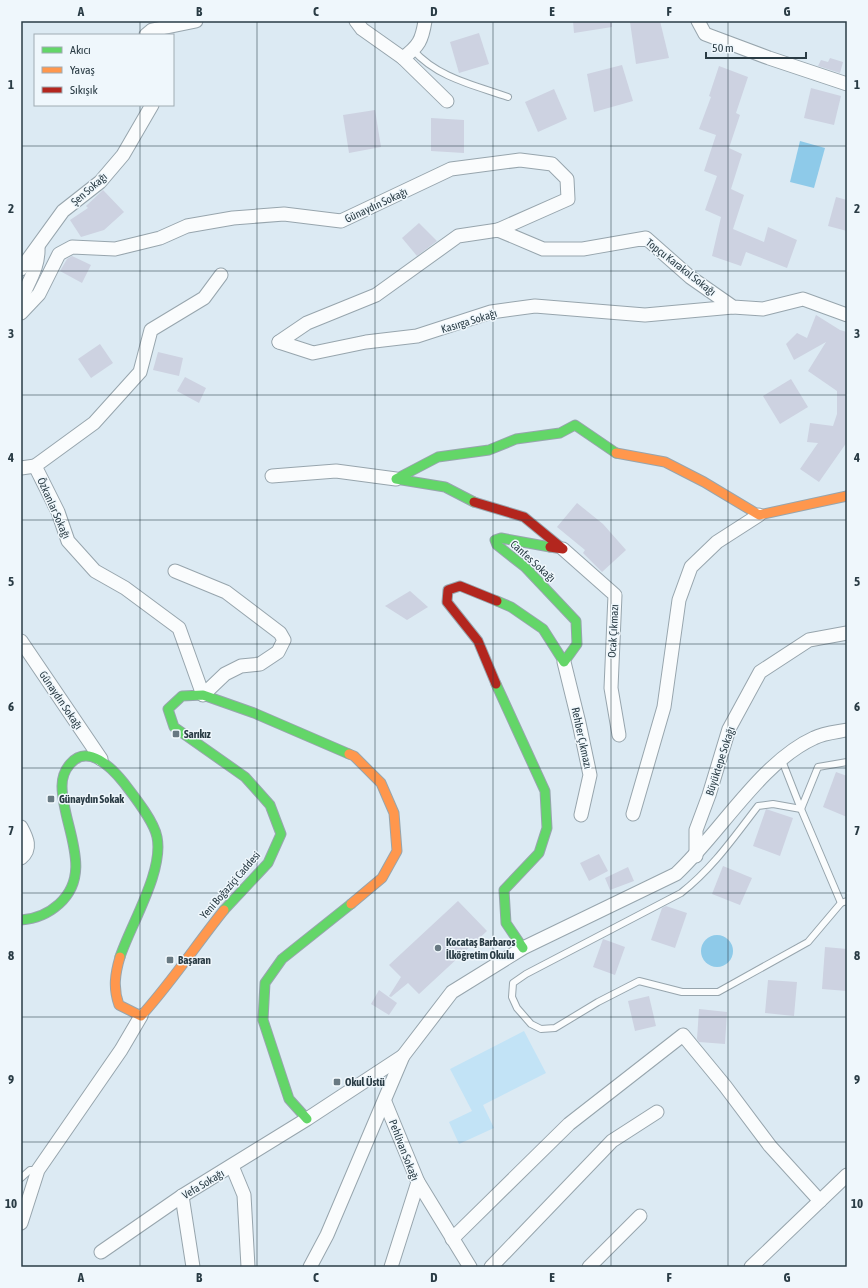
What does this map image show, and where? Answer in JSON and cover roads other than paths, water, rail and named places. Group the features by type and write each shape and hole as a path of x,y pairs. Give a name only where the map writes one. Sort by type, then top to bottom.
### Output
{"street":[{"path":"147,34 152,30 196,21"},
{"path":"356,21 362,29 408,54 447,101"},
{"path":"408,54 423,37 425,21"},
{"path":"698,21 705,34 769,58 847,84"},
{"name":"Şen Sokağı","path":"21,269 63,211 100,182 123,155 151,106"},
{"name":"Günaydın Sokağı","path":"21,313 39,294 59,254 72,247 115,249 160,238 187,226 233,218 284,214 341,221 451,169 520,160 552,164 567,180 568,199 498,230"},
{"name":"Topçu Karakol Sokağı","path":"498,230 543,249 583,249 646,238 690,277 733,307"},
{"name":"Kasırga Sokağı","path":"498,230 458,236 376,295 307,323 279,342 313,353 366,342 418,336 491,312 534,306 645,315 733,307"},
{"path":"21,300 36,268 38,247"},
{"name":"Özkanlar Sokağı","path":"203,695 178,628 125,588 95,571 68,541 58,512 35,466 94,423 140,372 151,330 204,298 221,276"},
{"path":"733,307 763,309 803,300 847,315"},
{"path":"396,479 438,457 489,450 516,439 560,433 574,425 616,453 665,462 704,482 759,515"},
{"path":"21,468 35,466"},
{"path":"272,476 336,471 445,487 477,503 524,517 563,549"},
{"path":"633,814 664,707 679,600 692,567 716,542 759,515 847,496"},
{"name":"Canfes Sokağı","path":"563,549 500,538 495,540 497,545 525,567 576,621 577,644 564,662"},
{"name":"Ocak Çıkmazı","path":"563,549 614,595 611,688 619,735"},
{"path":"175,571 226,592 280,633 284,640 278,652 260,664 241,666 225,674 203,695"},
{"path":"523,948 506,923 504,890 539,853 547,828 545,791 512,721 478,640 447,602 448,590 460,586 511,607 543,629 564,662"},
{"name":"Büyüktepe Sokağı","path":"696,856 696,830 709,795 729,729 760,672 809,640 847,633"},
{"name":"Günaydın Sokağı","path":"21,641 100,759"},
{"name":"Rehber Çıkmazı","path":"564,662 590,775 581,814"},
{"name":"Yeni Boğaziçi Caddesi","path":"141,1016 158,997 193,948 233,898 268,863 281,834 270,805 245,777 174,727 168,710 182,696 203,695 254,713 354,756 381,783 394,813 397,851 382,878 317,933 282,959 265,984 264,1020 289,1099 307,1119"},
{"path":"310,1267 327,1235 385,1102 403,1056 452,992 523,948 676,874 696,856 781,758 815,737 847,730"},
{"path":"21,920 33,919 50,912 64,899 72,887 75,871 71,831 64,805 62,786 64,774 68,765 78,757 88,756 100,759 124,782 142,810 156,837 156,857 149,885 122,952 115,975 114,992 119,1005 141,1016 121,1050 38,1170 21,1223"},
{"path":"21,827 27,838 28,850 21,858"},
{"path":"452,1239 569,1124 683,1035 725,1086 770,1146 820,1201"},
{"name":"Vefa Sokağı","path":"101,1252 182,1196 307,1119 403,1056"},
{"name":"Pehlivan Sokağı","path":"385,1102 418,1182 391,1267"},
{"path":"490,1267 612,1141 657,1112"},
{"path":"232,1166 244,1195 248,1267"},
{"path":"751,1267 847,1175"},
{"path":"418,1182 470,1267"},
{"path":"182,1196 193,1267"},
{"path":"589,1267 640,1216"}],"lane":[{"path":"408,54 446,75 508,97"},
{"path":"781,758 800,809 844,902 808,942 718,992 682,992 639,982 598,1002 555,1028 541,1029 531,1024 518,1008 512,997 514,984 526,974 681,893 700,878 718,858 758,806 773,804 800,809"},
{"path":"800,809 818,767 847,762"},
{"path":"21,1178 30,1170 38,1170"}],"water":[{"path":"800,141 825,148 814,188 790,182"},
{"path":"714,935 720,935 729,939 733,951 729,963 720,967 714,967 705,963 701,954 701,948 705,939"}],"place":[{"name":"Sarıkız","path":"176,734"},
{"name":"Günaydın Sokak","path":"51,799"},
{"name":"Kocataş Barbaros İlköğretim Okulu","path":"438,948"},
{"name":"Başaran","path":"170,960"},
{"name":"Okul Üstü","path":"337,1082"}]}
